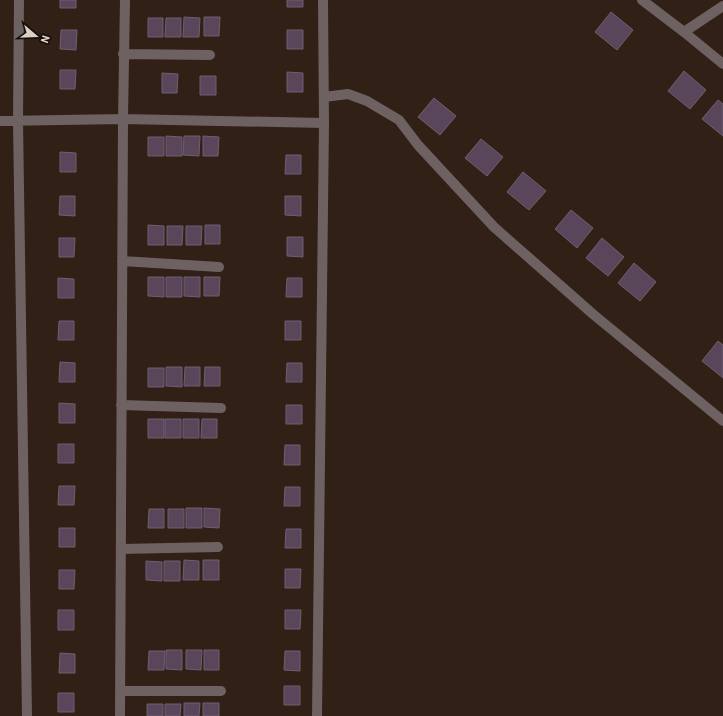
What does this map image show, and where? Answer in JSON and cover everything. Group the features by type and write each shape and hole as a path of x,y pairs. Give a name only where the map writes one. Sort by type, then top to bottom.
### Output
{"street":[{"path":"19,0 18,121 26,716"},
{"path":"120,716 123,54 125,0"},
{"path":"317,716 324,123 323,0"},
{"path":"642,0 723,64"},
{"path":"684,32 723,6"},
{"path":"123,54 210,55"},
{"path":"324,97 348,94 367,100 399,120 418,145 494,227 594,314 723,421"},
{"path":"0,121 123,119 324,123"},
{"path":"122,261 219,267"},
{"path":"121,405 221,408"},
{"path":"121,549 218,547"},
{"path":"120,691 221,691"}],"building":[{"path":"60,0 76,0 76,8 60,8"},
{"path":"287,0 303,0 303,7 287,7"},
{"path":"611,12 633,30 617,50 595,32"},
{"path":"184,17 200,18 199,37 183,37"},
{"path":"204,17 220,17 219,36 204,36"},
{"path":"148,18 163,18 163,37 148,37"},
{"path":"166,18 181,18 181,37 165,37"},
{"path":"61,30 77,30 76,50 60,49"},
{"path":"287,30 303,30 303,49 287,49"},
{"path":"60,70 76,70 75,89 60,89"},
{"path":"684,71 706,90 690,109 668,91"},
{"path":"287,72 303,73 303,92 287,92"},
{"path":"162,73 178,74 177,93 162,93"},
{"path":"200,76 216,76 216,95 200,95"},
{"path":"434,98 456,116 440,135 418,117"},
{"path":"718,100 723,104 723,136 702,119"},
{"path":"166,136 182,137 182,156 166,156"},
{"path":"184,136 200,136 199,156 183,155"},
{"path":"203,136 219,137 218,156 203,156"},
{"path":"148,137 164,137 164,156 148,156"},
{"path":"481,139 503,157 487,176 465,158"},
{"path":"60,152 76,153 76,172 60,172"},
{"path":"286,155 301,155 301,174 285,174"},
{"path":"523,172 546,191 529,210 507,192"},
{"path":"60,196 75,196 75,216 59,215"},
{"path":"285,196 301,196 301,216 285,215"},
{"path":"571,210 593,228 577,248 555,229"},
{"path":"148,225 164,226 164,245 148,245"},
{"path":"205,225 220,225 220,244 205,244"},
{"path":"167,226 183,226 182,245 167,245"},
{"path":"186,226 202,226 201,245 186,245"},
{"path":"287,237 303,237 303,257 287,256"},
{"path":"59,238 75,238 74,257 59,257"},
{"path":"602,238 624,257 608,276 586,258"},
{"path":"634,263 656,282 640,301 618,283"},
{"path":"148,277 164,277 164,297 148,296"},
{"path":"166,277 182,277 182,297 166,297"},
{"path":"184,277 200,277 200,297 184,296"},
{"path":"204,277 220,277 219,296 204,296"},
{"path":"58,278 74,279 74,298 58,298"},
{"path":"287,278 302,278 302,297 286,297"},
{"path":"59,321 74,321 74,340 58,340"},
{"path":"285,321 301,321 301,340 285,340"},
{"path":"718,341 723,345 723,378 702,361"},
{"path":"60,362 75,363 75,382 59,382"},
{"path":"287,363 302,363 302,382 286,382"},
{"path":"166,367 182,367 182,387 166,386"},
{"path":"185,367 200,367 200,386 184,386"},
{"path":"205,367 220,367 220,386 204,386"},
{"path":"148,368 164,368 164,387 148,387"},
{"path":"59,403 75,404 75,423 59,423"},
{"path":"286,405 302,405 302,424 286,424"},
{"path":"148,419 164,419 164,438 148,438"},
{"path":"165,419 181,419 181,438 165,438"},
{"path":"183,419 199,419 199,438 183,438"},
{"path":"202,419 217,419 217,438 201,438"},
{"path":"58,444 74,444 74,463 58,463"},
{"path":"285,445 300,445 300,465 284,465"},
{"path":"59,486 75,486 74,505 58,505"},
{"path":"285,487 300,487 300,506 284,506"},
{"path":"186,508 202,508 202,528 186,528"},
{"path":"204,508 220,509 219,528 204,527"},
{"path":"149,509 164,509 164,528 148,528"},
{"path":"168,509 184,509 184,528 168,528"},
{"path":"59,528 75,528 75,547 59,547"},
{"path":"286,529 301,529 301,548 285,548"},
{"path":"184,560 199,561 199,580 183,580"},
{"path":"203,560 219,560 219,580 203,580"},
{"path":"146,561 162,562 162,581 146,580"},
{"path":"164,561 180,561 180,581 164,581"},
{"path":"285,569 301,569 300,588 285,588"},
{"path":"59,570 75,570 74,589 59,589"},
{"path":"58,610 74,610 74,630 58,630"},
{"path":"285,610 301,610 300,629 285,629"},
{"path":"166,650 182,650 182,670 166,669"},
{"path":"186,650 202,650 201,670 186,669"},
{"path":"204,650 219,650 219,670 204,670"},
{"path":"149,651 165,651 164,670 148,670"},
{"path":"285,651 300,651 300,671 284,670"},
{"path":"60,653 75,654 75,673 59,673"},
{"path":"284,686 300,686 300,705 284,705"},
{"path":"58,693 74,693 74,712 58,712"},
{"path":"184,703 200,703 199,716 184,716"},
{"path":"203,703 219,703 219,716 203,716"},
{"path":"147,704 163,704 163,716 147,716"},
{"path":"165,704 181,704 180,716 165,716"}]}
